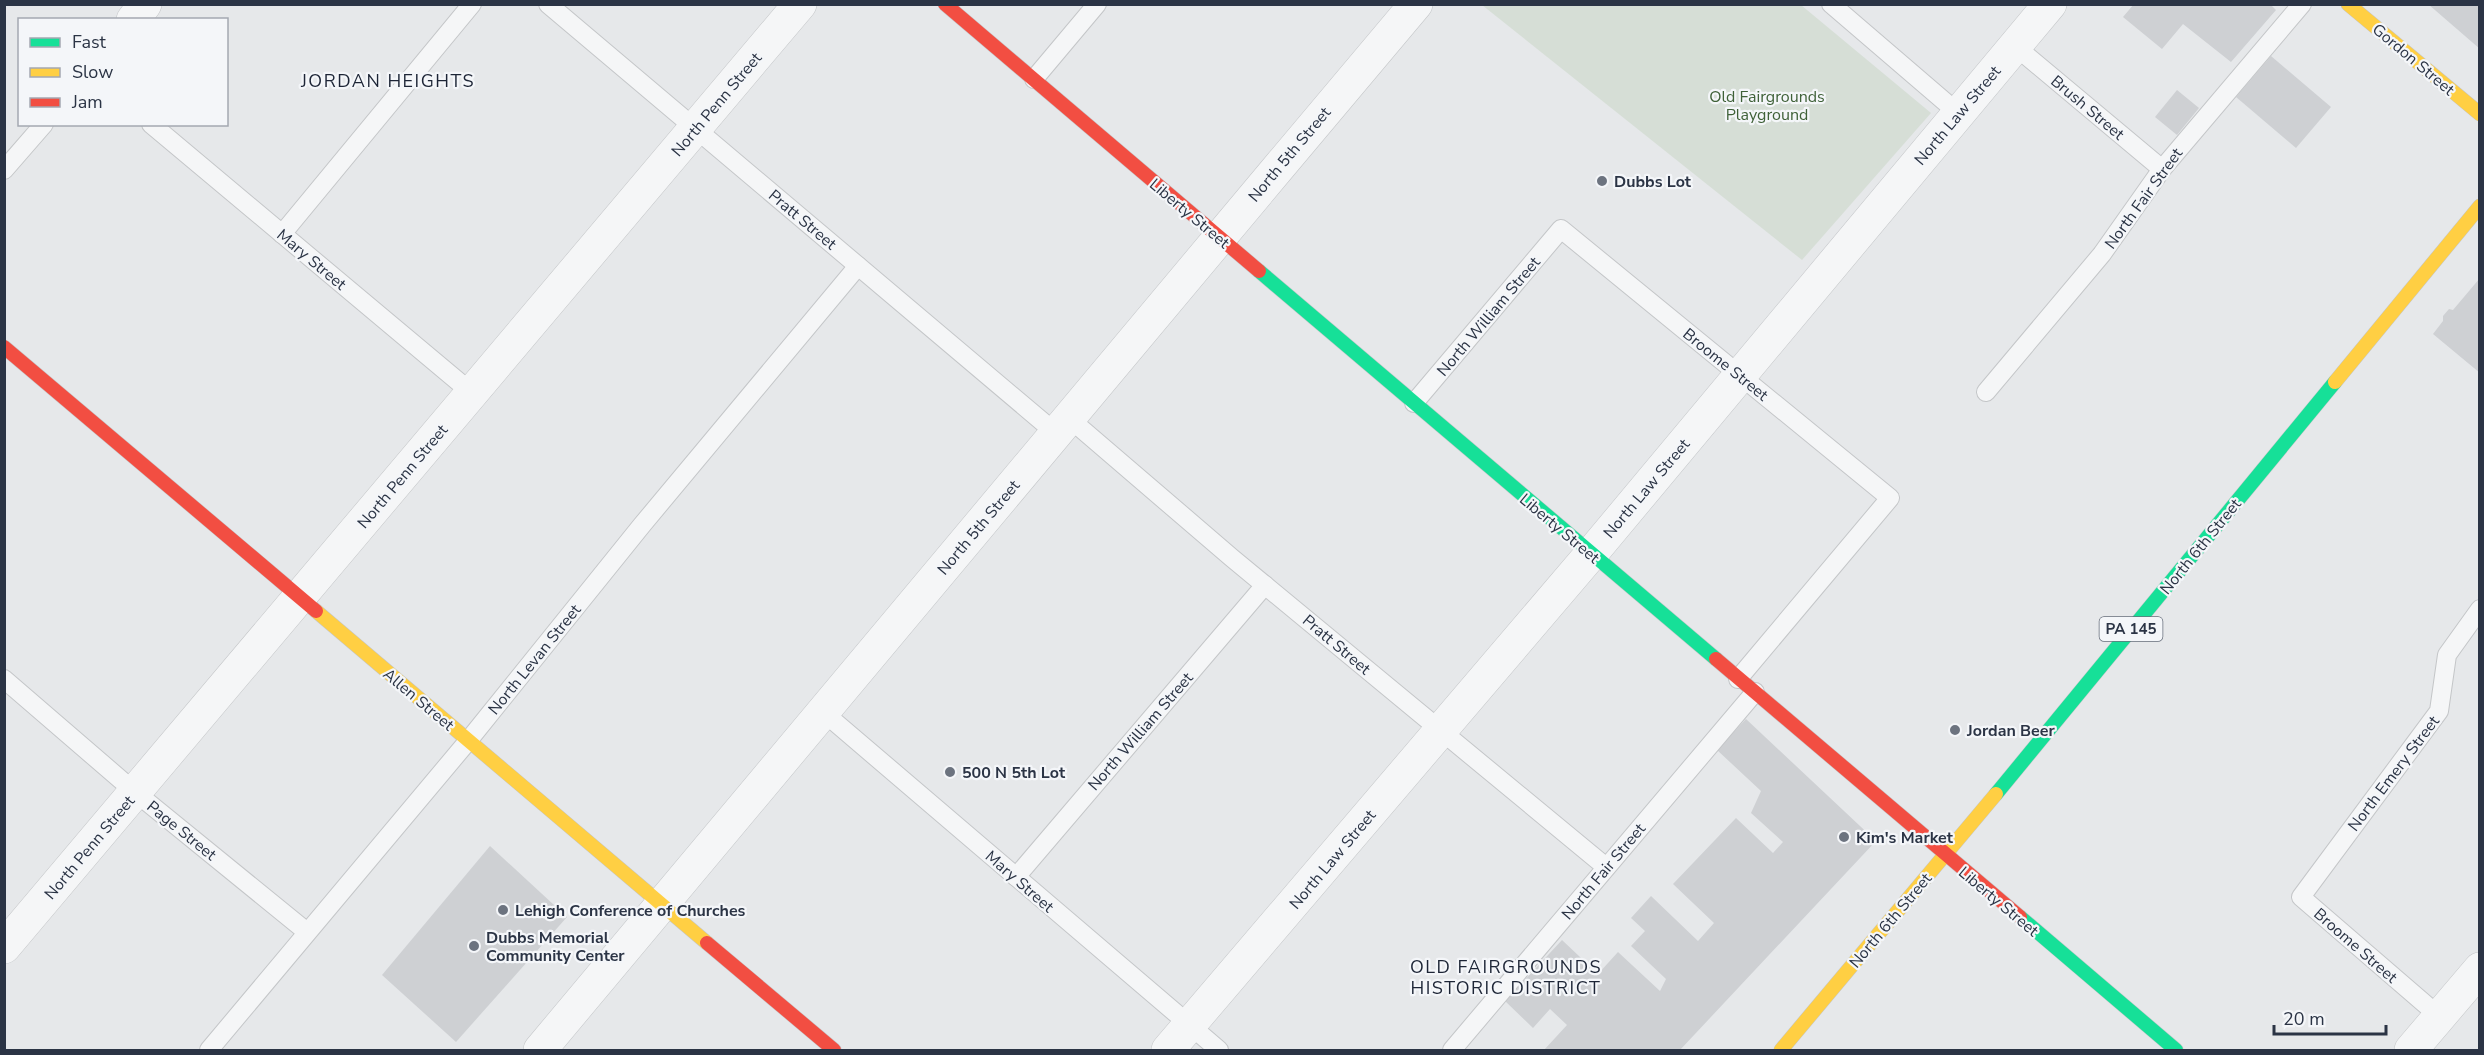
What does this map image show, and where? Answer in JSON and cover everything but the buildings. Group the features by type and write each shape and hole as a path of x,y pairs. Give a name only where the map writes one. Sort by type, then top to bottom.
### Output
{"street":[{"path":"134,18 145,4"},
{"name":"North Penn Street","path":"4,947 800,4"},
{"name":"Liberty Street","path":"945,4 2176,1050"},
{"name":"North 5th Street","path":"540,1050 822,711 1063,427 1218,237 1416,4"},
{"name":"North Law Street","path":"1168,1050 1591,554 2050,4"},
{"name":"Gordon Street","path":"2348,4 2480,114"},
{"name":"North 6th Street","path":"1780,1050 1946,855 2480,206"},
{"name":"Allen Street","path":"4,347 834,1050"},
{"path":"2411,1050 2480,969"}],"lane":[{"path":"282,234 472,4"},
{"name":"Pratt Street","path":"548,4 858,267 1265,585 1606,867"},
{"path":"1034,80 1097,4"},
{"path":"1831,4 1958,114"},
{"name":"North Fair Street","path":"1986,393 2102,254 2162,168 2302,4"},
{"name":"Brush Street","path":"2015,46 2162,168"},
{"path":"4,170 42,126"},
{"name":"Mary Street","path":"153,126 472,393"},
{"name":"Broome Street","path":"1561,229 1890,498 1738,679"},
{"name":"North William Street","path":"1414,403 1561,229"},
{"name":"North Levan Street","path":"209,1050 468,741 642,525 858,267"},
{"name":"North William Street","path":"1016,877 1265,585"},
{"name":"North Emery Street","path":"2301,897 2439,711 2447,655 2480,609"},
{"name":"Page Street","path":"4,679 135,792 307,932"},
{"name":"North Fair Street","path":"1452,1050 1755,692"},
{"name":"Mary Street","path":"822,711 1219,1050"},
{"name":"Broome Street","path":"2301,897 2439,1016"}],"green space":[{"name":"Old Fairgrounds Playground","path":"1482,5 1801,5 1931,113 1802,260"}],"traffic: fast":[{"path":"1259,271 1716,659"},
{"path":"1996,794 2335,382"},
{"path":"2020,917 2176,1050"}],"traffic: slow":[{"path":"2348,4 2480,114"},
{"path":"2335,382 2480,206"},
{"path":"316,611 707,943"},
{"path":"1781,1050 1996,794"}],"traffic: jam":[{"path":"945,4 1259,271"},
{"path":"4,347 316,611"},
{"path":"1716,659 2020,917"},
{"path":"707,943 834,1050"}],"place":[{"name":"Dubbs Lot","path":"1602,181"},
{"name":"Jordan Beer","path":"1955,730"},
{"name":"500 N 5th Lot","path":"950,772"},
{"name":"Kim's Market","path":"1844,837"},
{"name":"Lehigh Conference of Churches","path":"503,910"},
{"name":"Dubbs Memorial Community Center","path":"474,946"}],"district":[{"name":"JORDAN HEIGHTS","path":"388,81"},
{"name":"OLD FAIRGROUNDS HISTORIC DISTRICT","path":"1506,977"}]}
